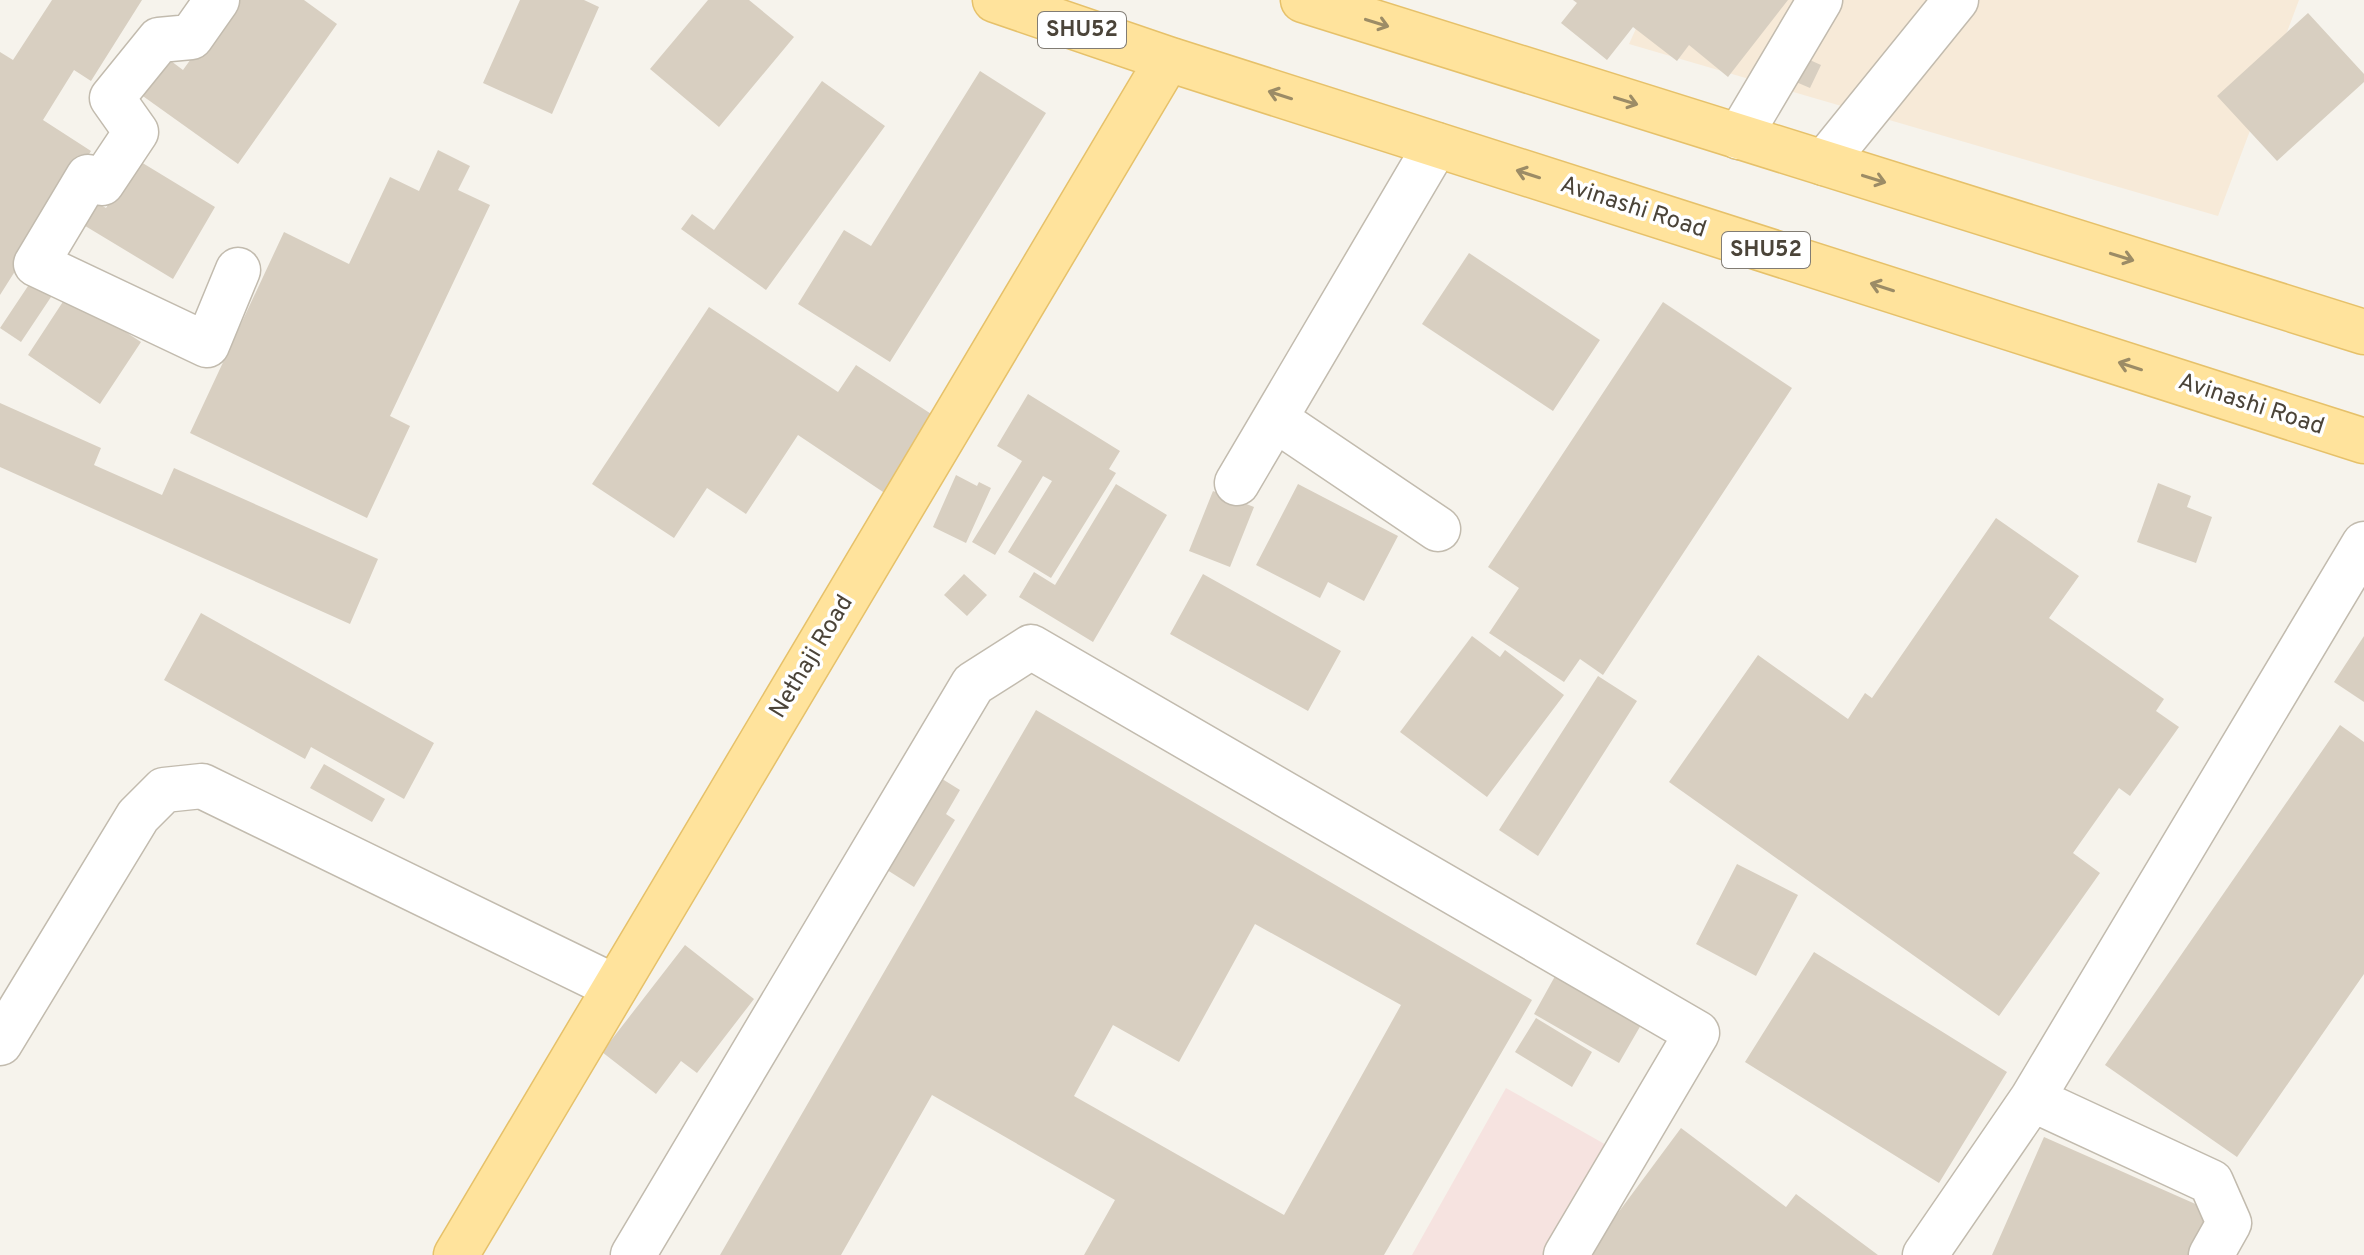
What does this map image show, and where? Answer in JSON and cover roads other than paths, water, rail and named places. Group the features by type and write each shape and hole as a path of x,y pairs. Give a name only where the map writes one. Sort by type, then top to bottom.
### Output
{"main road":[{"name":"Avinashi Road","path":"995,0 1168,59 2364,441"},
{"path":"1303,0 2364,332"},
{"name":"Nethaji Road","path":"456,1255 1168,59"}],"street":[{"path":"217,0 191,37 159,40 112,98 136,132 102,183 88,177 36,264 207,345 238,270"},
{"path":"1739,137 1820,0"},
{"path":"1824,163 1956,0"},
{"path":"1237,483 1436,145"},
{"path":"1275,419 1438,529"},
{"path":"1925,1255 2032,1099 2364,544"},
{"path":"633,1255 973,684 1031,647 1697,1033 1566,1255"},
{"path":"0,1043 138,816 164,790 202,786 615,987"},
{"path":"2032,1099 2211,1182 2229,1223 2211,1255"}]}
